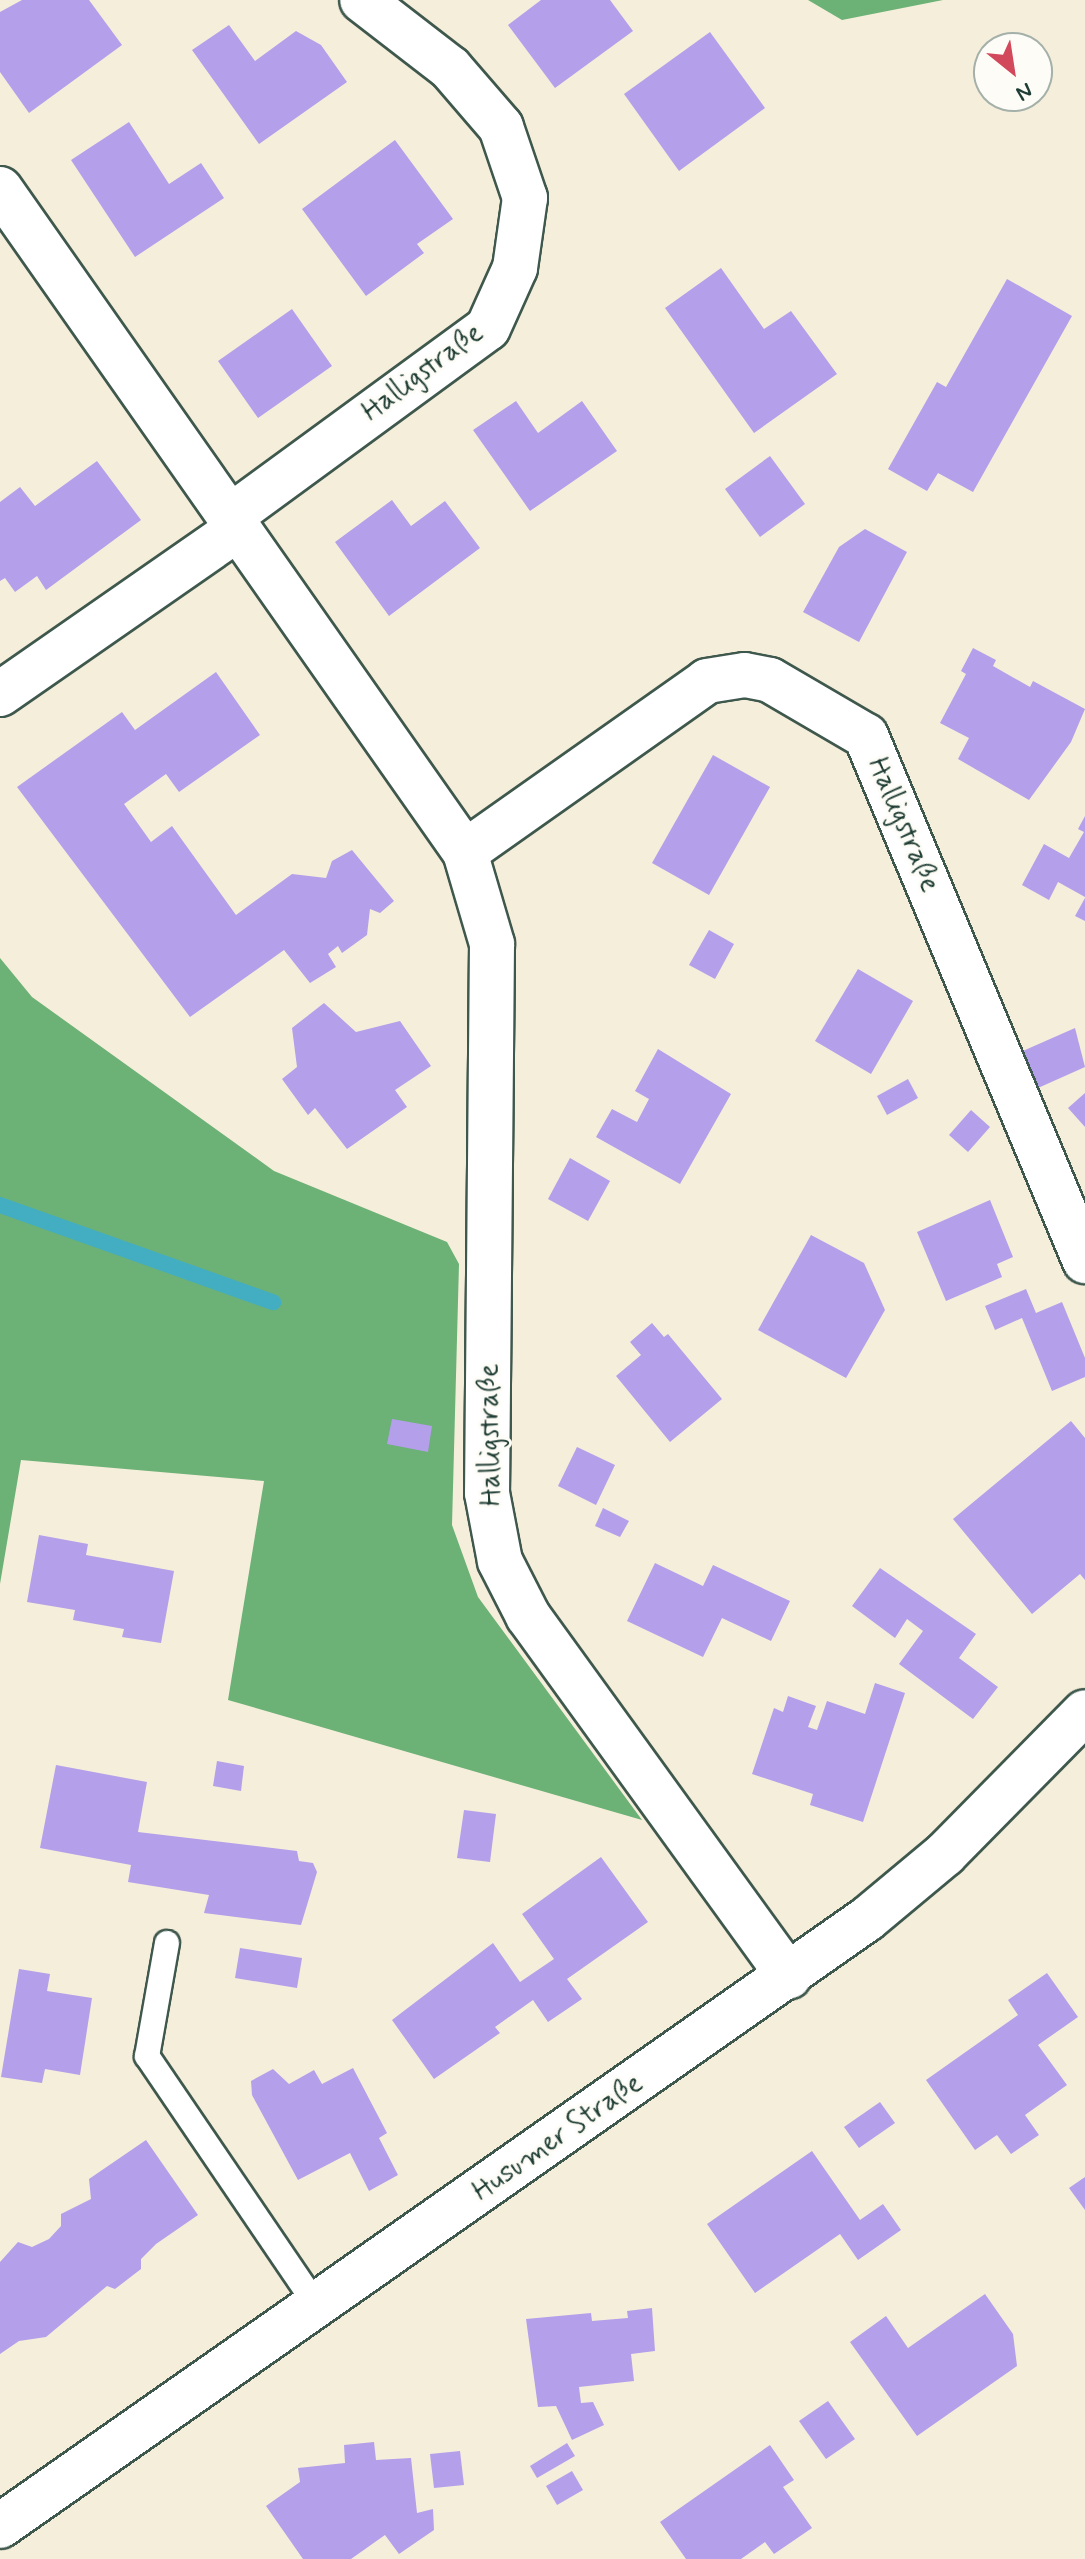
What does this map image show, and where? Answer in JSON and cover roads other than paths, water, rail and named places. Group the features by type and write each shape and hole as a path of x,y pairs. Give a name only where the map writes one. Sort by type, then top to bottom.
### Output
{"street":[{"name":"Halligstraße","path":"0,694 235,522 488,328 515,268 525,198 501,127 450,68 362,0"},
{"name":"Halligstraße","path":"0,189 465,852 492,944 487,1493 500,1561 528,1616 789,1977"},
{"name":"Halligstraße","path":"465,852 707,681 745,675 770,680 866,736 1085,1261"},
{"name":"Husumer Straße","path":"0,2526 789,1977 945,1854 1085,1712"}],"lane":[{"path":"167,1943 147,2056 317,2306"}],"waterway":[{"path":"0,1205 273,1302"}]}
